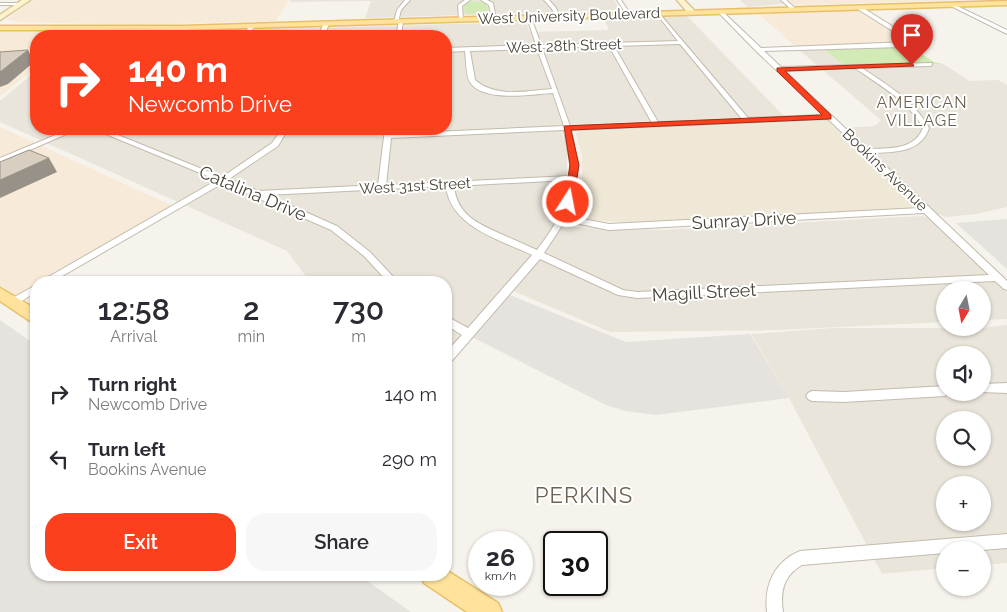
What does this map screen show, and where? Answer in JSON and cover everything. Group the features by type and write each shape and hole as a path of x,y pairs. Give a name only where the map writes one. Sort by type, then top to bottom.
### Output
{"main road":[{"path":"680,0 692,12"},
{"path":"24,2 1,17 5,22 49,24 62,28"},
{"name":"West University Boulevard","path":"0,28 184,28 1007,3"},
{"path":"6,297 30,313"},
{"path":"441,581 489,612"}],"street":[{"path":"398,30 400,8 408,0"},
{"path":"461,20 460,5 468,0"},
{"path":"484,0 491,4 494,18"},
{"path":"546,0 554,8 558,16"},
{"path":"619,0 629,14"},
{"path":"783,0 794,9"},
{"path":"0,4 24,2"},
{"path":"953,4 1007,32"},
{"path":"758,50 902,46 911,42 858,7"},
{"name":"Bookins Avenue","path":"720,12 1007,287"},
{"path":"658,13 747,121"},
{"path":"452,353 538,255 562,218 573,178 574,165 566,128 529,17"},
{"path":"324,30 326,24"},
{"path":"249,30 252,26"},
{"name":"West 28th Street","path":"452,50 682,42"},
{"path":"610,44 656,124"},
{"path":"467,49 472,81 481,88 504,93 554,91"},
{"path":"779,69 930,64"},
{"path":"857,67 908,106 923,120 926,128 924,138 915,144 864,151"},
{"path":"452,131 566,128 829,117"},
{"path":"0,161 61,135"},
{"name":"Catalina Drive","path":"113,135 256,193 334,228 367,254 387,276"},
{"path":"56,276 267,151 282,135"},
{"path":"382,187 387,135"},
{"name":"West 31st Street","path":"256,193 573,178"},
{"name":"Magill Street","path":"450,184 452,200 463,217 486,232 607,288 629,294 998,278"},
{"name":"Sunray Drive","path":"562,218 609,227 927,210"},
{"path":"6,297 30,290"},
{"path":"452,324 469,334"},
{"path":"991,389 1007,388"},
{"path":"812,396 844,397 936,392"},
{"path":"774,612 773,594 779,575 791,562 816,555 1007,541"}],"shaded area":[{"path":"33,0 289,0 276,21 138,25 17,22 6,19"},
{"path":"291,0 614,0 620,10 365,18 371,1 290,2"},
{"path":"740,0 779,0 784,4 748,7"},
{"path":"787,0 971,0 794,5"},
{"path":"869,10 931,49 917,51 908,45 798,49 759,14"},
{"path":"687,16 784,116 559,125 567,148 567,171 554,220 572,227 661,230 922,216 931,219 1007,293 1007,319 991,320 991,281 936,281 936,322 777,330 610,332 504,287 452,346 452,276 306,276 287,251 0,122 0,101 30,76 30,135 452,135 452,30 237,30 526,22 530,32 609,30 604,20"},
{"path":"0,31 30,31 30,72 0,97"},
{"path":"822,48 846,67 943,64 970,81 998,80 1007,85 1007,207 976,214 946,217 927,210 840,128 875,126 881,120 798,49"},
{"path":"833,120 828,121 917,205 908,208 633,223 593,220 573,215 581,189 582,157 576,134 578,131"},
{"path":"0,127 175,207 56,276 30,276 30,292 13,302 0,293"},
{"path":"1007,219 1007,269 956,223"},
{"path":"505,293 626,342 750,334 789,398 656,415 625,411 606,405 468,335"},
{"path":"0,320 30,341 30,581 367,581 411,612 0,612"},
{"path":"1007,325 1007,563 991,564 991,541 936,541 936,569 882,574 789,398 751,334 832,328 936,328 936,336 991,336 991,327"}],"green space":[{"path":"470,1 486,3 489,14 465,14 464,4"},
{"path":"908,45 934,62 943,64 846,67 822,48"}],"building":[{"path":"28,50 0,72 0,52"},
{"path":"29,150 49,158 0,180 0,162"}],"district":[{"name":"AMERICAN VILLAGE","path":"922,111"},
{"name":"PERKINS","path":"584,495"}],"route":[{"path":"568,202 574,165 566,128 829,117 779,69 912,65"}]}
